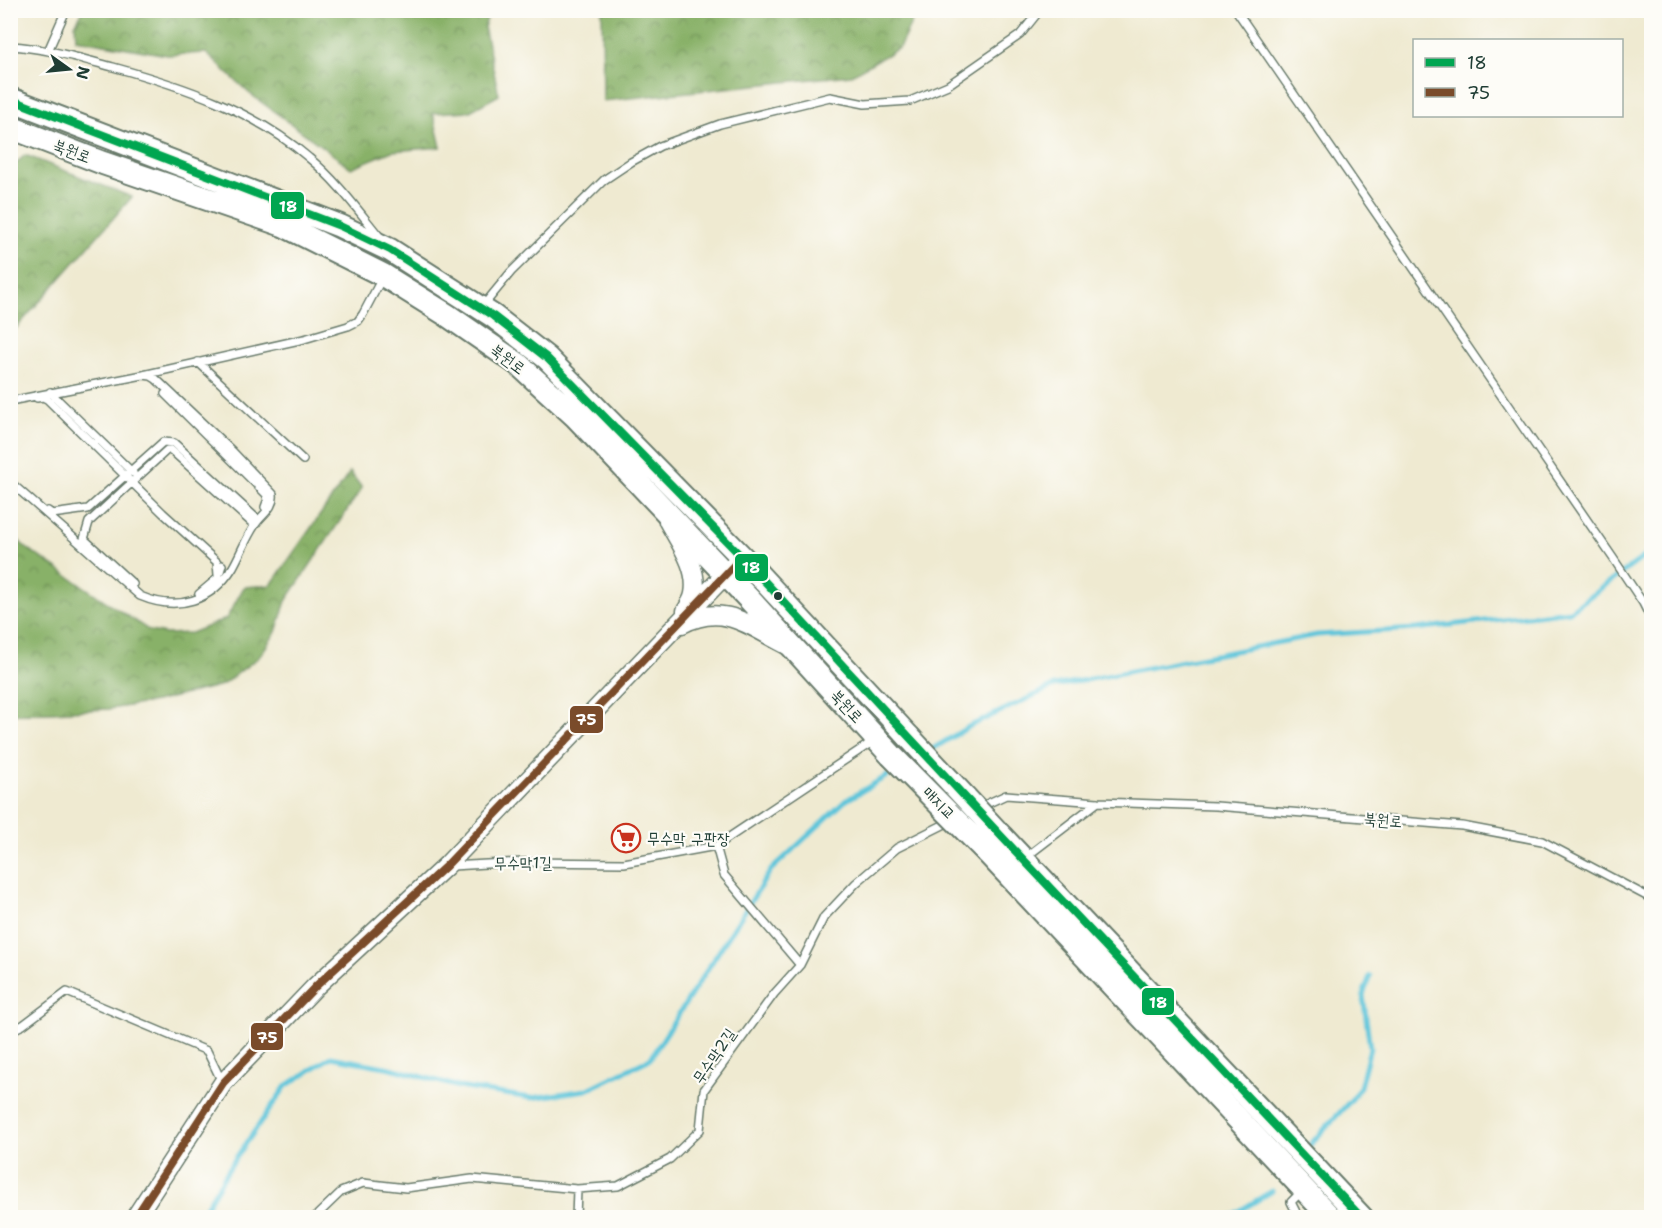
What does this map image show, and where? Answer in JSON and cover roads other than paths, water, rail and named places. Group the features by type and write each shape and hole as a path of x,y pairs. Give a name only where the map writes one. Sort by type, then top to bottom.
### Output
{"main road":[{"name":"북원로","path":"10,99 340,226 390,250 481,308 547,358 742,557 909,737"},
{"name":"북원로","path":"10,127 103,163 284,225 383,275 447,315 518,364 576,417 795,649 884,747"},
{"name":"매지교","path":"909,737 995,845"},
{"name":"매지교","path":"884,747 995,845"},
{"path":"995,845 1362,1218"},
{"path":"1015,866 1331,1218"}],"street":[{"path":"664,511 690,561 695,579 694,596 678,626"},
{"path":"135,1218 223,1083 316,986 446,866 742,557"},
{"path":"678,626 706,615 726,615 795,649"}],"lane":[{"path":"48,51 66,10"},
{"path":"481,308 511,272 604,180 660,146 720,124 830,96 865,104 910,100 948,85 1020,34 1040,10"},
{"path":"1236,10 1613,558 1643,603 1652,621"},
{"path":"10,46 48,51 129,72 193,92 258,122 311,159 353,204 390,250"},
{"path":"10,402 49,396 304,339 348,326 358,321 363,314 383,275"},
{"path":"198,362 303,460"},
{"path":"143,375 148,376 266,494 267,505 254,521 219,586"},
{"path":"10,481 141,596 164,604 175,604 200,597 219,586 255,525 271,507 273,494 232,451 156,379 143,375"},
{"path":"49,396 217,562 218,578"},
{"path":"10,481 52,514 87,509 167,450 171,450 254,521"},
{"path":"131,477 89,522 84,539 144,593 154,598 174,600 198,595 218,578 222,565"},
{"name":"무수막1길","path":"446,866 523,862 624,863 716,846 884,747"},
{"name":"무수막2길","path":"314,1218 341,1192 363,1183 406,1188 472,1179 577,1189 618,1186 670,1159 700,1130 704,1090 774,994 800,965 824,917 856,883 897,848 1006,795 1098,802"},
{"path":"1015,866 1098,802"},
{"name":"북원로","path":"1098,802 1216,806 1462,826 1542,841 1652,899"},
{"path":"716,846 724,875 800,965"},
{"path":"10,1031 23,1025 67,992 207,1051 223,1083"},
{"path":"576,1218 577,1189"},
{"path":"1299,1218 1291,1202 1304,1189"}],"waterway":[{"path":"1645,10 1652,15"},
{"path":"931,750 970,726 1054,686 1317,635 1416,629 1570,611 1652,551"},
{"path":"199,1218 233,1162 286,1086 331,1057 391,1068 459,1087 531,1098 586,1090 650,1059 771,870 845,801 897,770"},
{"path":"1309,1146 1360,1087 1370,1048 1363,995 1370,976"},
{"path":"1228,1218 1272,1191"}],"place":[{"name":"무수막 구판장","path":"626,838"}]}
